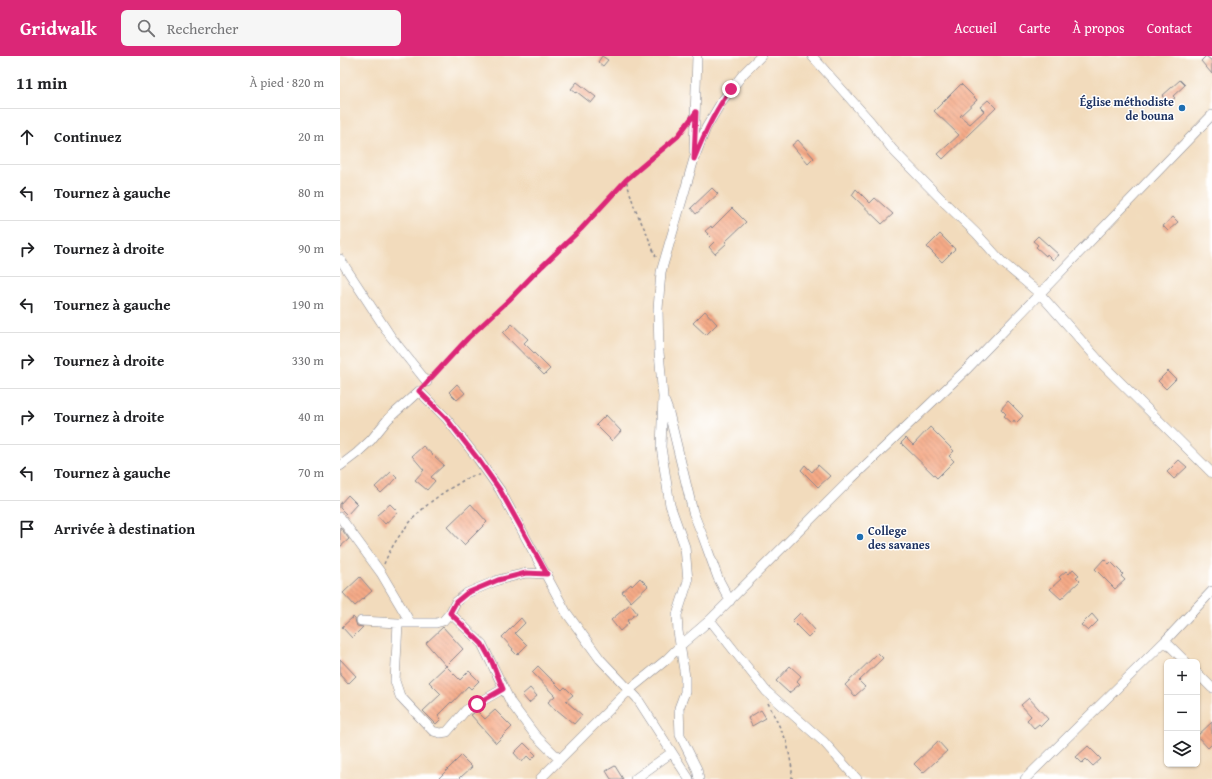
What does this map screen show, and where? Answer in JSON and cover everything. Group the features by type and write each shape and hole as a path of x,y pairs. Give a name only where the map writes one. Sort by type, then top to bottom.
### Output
{"street":[{"path":"694,159 697,56"},
{"path":"699,779 697,769 680,735 679,708 685,692 685,685 677,615 688,581 685,547 670,505 661,447 663,397 659,352 658,309 661,272 694,159 706,128 722,101 761,56"},
{"path":"812,56 870,121 893,150 946,205 976,232 1002,262 1040,294 1102,364 1212,473"},
{"path":"540,779 629,690 666,660 730,601 852,478 968,368 1212,115"},
{"path":"340,259 391,337 427,382"},
{"path":"340,466 371,440 388,419 419,391 446,418 489,474 500,490 547,574 566,612 600,659 637,698 689,779"},
{"path":"663,397 669,413 693,512 718,578 730,601"},
{"path":"340,517 381,573 410,622"},
{"path":"361,621 436,623 443,621 450,613 456,602 467,593 498,580 526,573 547,574"},
{"path":"1025,779 1165,641 1212,591"},
{"path":"450,613 482,644 511,703 535,735 559,759"},
{"path":"710,620 766,691 824,742 856,779"},
{"path":"398,623 395,681 400,696 433,731 440,733 447,732 466,710 503,689"},
{"path":"1165,641 1183,659"},
{"path":"1200,676 1212,688"},
{"path":"635,779 671,753"}],"path":[{"path":"427,382 468,338 581,229 626,180 678,136 687,124"},
{"path":"626,180 635,209 646,232 656,259"},
{"path":"381,573 390,548 419,511 450,488 473,475 489,474"},
{"path":"766,691 768,705 786,742 792,769 792,779"}],"building":[{"path":"602,56 608,60 603,66 598,62"},
{"path":"1206,56 1212,61 1212,74 1201,61"},
{"path":"1180,80 1185,85 1173,96 1175,98 1169,103 1162,96"},
{"path":"577,82 596,97 591,103 571,89"},
{"path":"961,84 977,100 960,116 970,124 984,111 980,107 988,100 996,108 943,159 938,154 959,135 934,111"},
{"path":"798,140 814,158 808,164 792,145"},
{"path":"712,188 718,194 696,214 691,208"},
{"path":"856,189 870,203 875,198 893,214 882,224 852,195"},
{"path":"732,208 746,222 715,254 709,247 715,241 705,231 711,226 712,228"},
{"path":"1173,217 1178,222 1168,231 1163,226"},
{"path":"940,234 955,249 942,262 927,247"},
{"path":"1038,236 1059,255 1053,260 1036,247 1038,245 1033,241"},
{"path":"705,311 717,324 706,335 693,323"},
{"path":"512,324 528,339 524,343 550,369 544,375 503,333"},
{"path":"1168,371 1176,379 1166,389 1158,381"},
{"path":"457,384 465,393 457,400 449,392"},
{"path":"1008,401 1023,416 1016,423 1014,420 1012,423 1004,416 1006,414 1001,409"},
{"path":"606,415 621,431 612,441 596,425"},
{"path":"930,427 954,451 949,456 954,461 937,478 901,443 906,438 913,445"},
{"path":"423,446 444,465 431,477 435,481 427,490 415,480 424,470 412,456"},
{"path":"1179,460 1187,467 1174,479 1167,472"},
{"path":"805,465 812,472 818,465 830,476 818,487 801,470"},
{"path":"391,472 397,478 381,493 375,487"},
{"path":"348,495 357,504 347,515 340,508 340,504"},
{"path":"390,504 398,512 385,524 377,515"},
{"path":"471,504 487,522 464,545 447,527"},
{"path":"340,527 349,539 340,547"},
{"path":"1104,559 1109,564 1111,562 1123,574 1121,576 1125,580 1115,589 1095,569"},
{"path":"1073,569 1079,575 1076,577 1080,581 1061,599 1050,589 1061,579 1059,577 1066,571 1069,574"},
{"path":"360,577 372,591 355,606 343,593"},
{"path":"640,578 648,586 631,602 622,592 631,584 632,586"},
{"path":"630,604 637,613 627,621 629,623 620,631 611,620"},
{"path":"800,613 815,630 808,637 792,621"},
{"path":"1092,614 1098,621 1088,631 1081,625"},
{"path":"353,617 357,626 363,627 352,638 342,627"},
{"path":"521,618 525,623 515,633 527,645 517,655 502,637"},
{"path":"443,627 463,649 446,666 426,643"},
{"path":"878,653 883,658 859,681 865,687 855,696 845,685"},
{"path":"340,659 356,676 348,684 340,675"},
{"path":"446,666 460,680 469,671 479,681 471,689 468,686 438,715 441,719 436,724 423,711 441,694 429,682"},
{"path":"538,666 562,690 565,687 573,695 566,701 582,715 574,724 557,710 556,711 548,702 555,696 532,672"},
{"path":"790,666 801,676 797,681 800,684 789,693 776,681"},
{"path":"530,688 537,696 529,703 522,695"},
{"path":"1029,698 1048,719 1041,726 1039,724 1034,728 1027,720 1031,716 1021,705"},
{"path":"495,710 512,727 496,743 471,715 477,711 485,719"},
{"path":"761,710 766,718 752,726 748,718"},
{"path":"1212,722 1212,744 1208,748 1200,739 1200,733"},
{"path":"938,741 947,751 923,773 914,764"},
{"path":"524,743 536,755 531,760 527,756 522,762 514,753"},
{"path":"1088,746 1101,759 1093,766 1086,759 1082,763 1076,757"},
{"path":"461,756 472,767 458,779 438,779"},
{"path":"615,766 623,779 611,779 606,771"}],"place":[{"name":"Église méthodiste de bouna","path":"1182,108"},
{"name":"College des savanes","path":"860,537"}],"route":[{"path":"477,704 503,689 492,662 482,644 450,613 456,602 467,593 498,580 526,573 547,574 500,490 489,474 446,418 419,391 468,338 581,229 626,180 654,158 678,136 696,112 694,159 706,128 731,89"}]}
